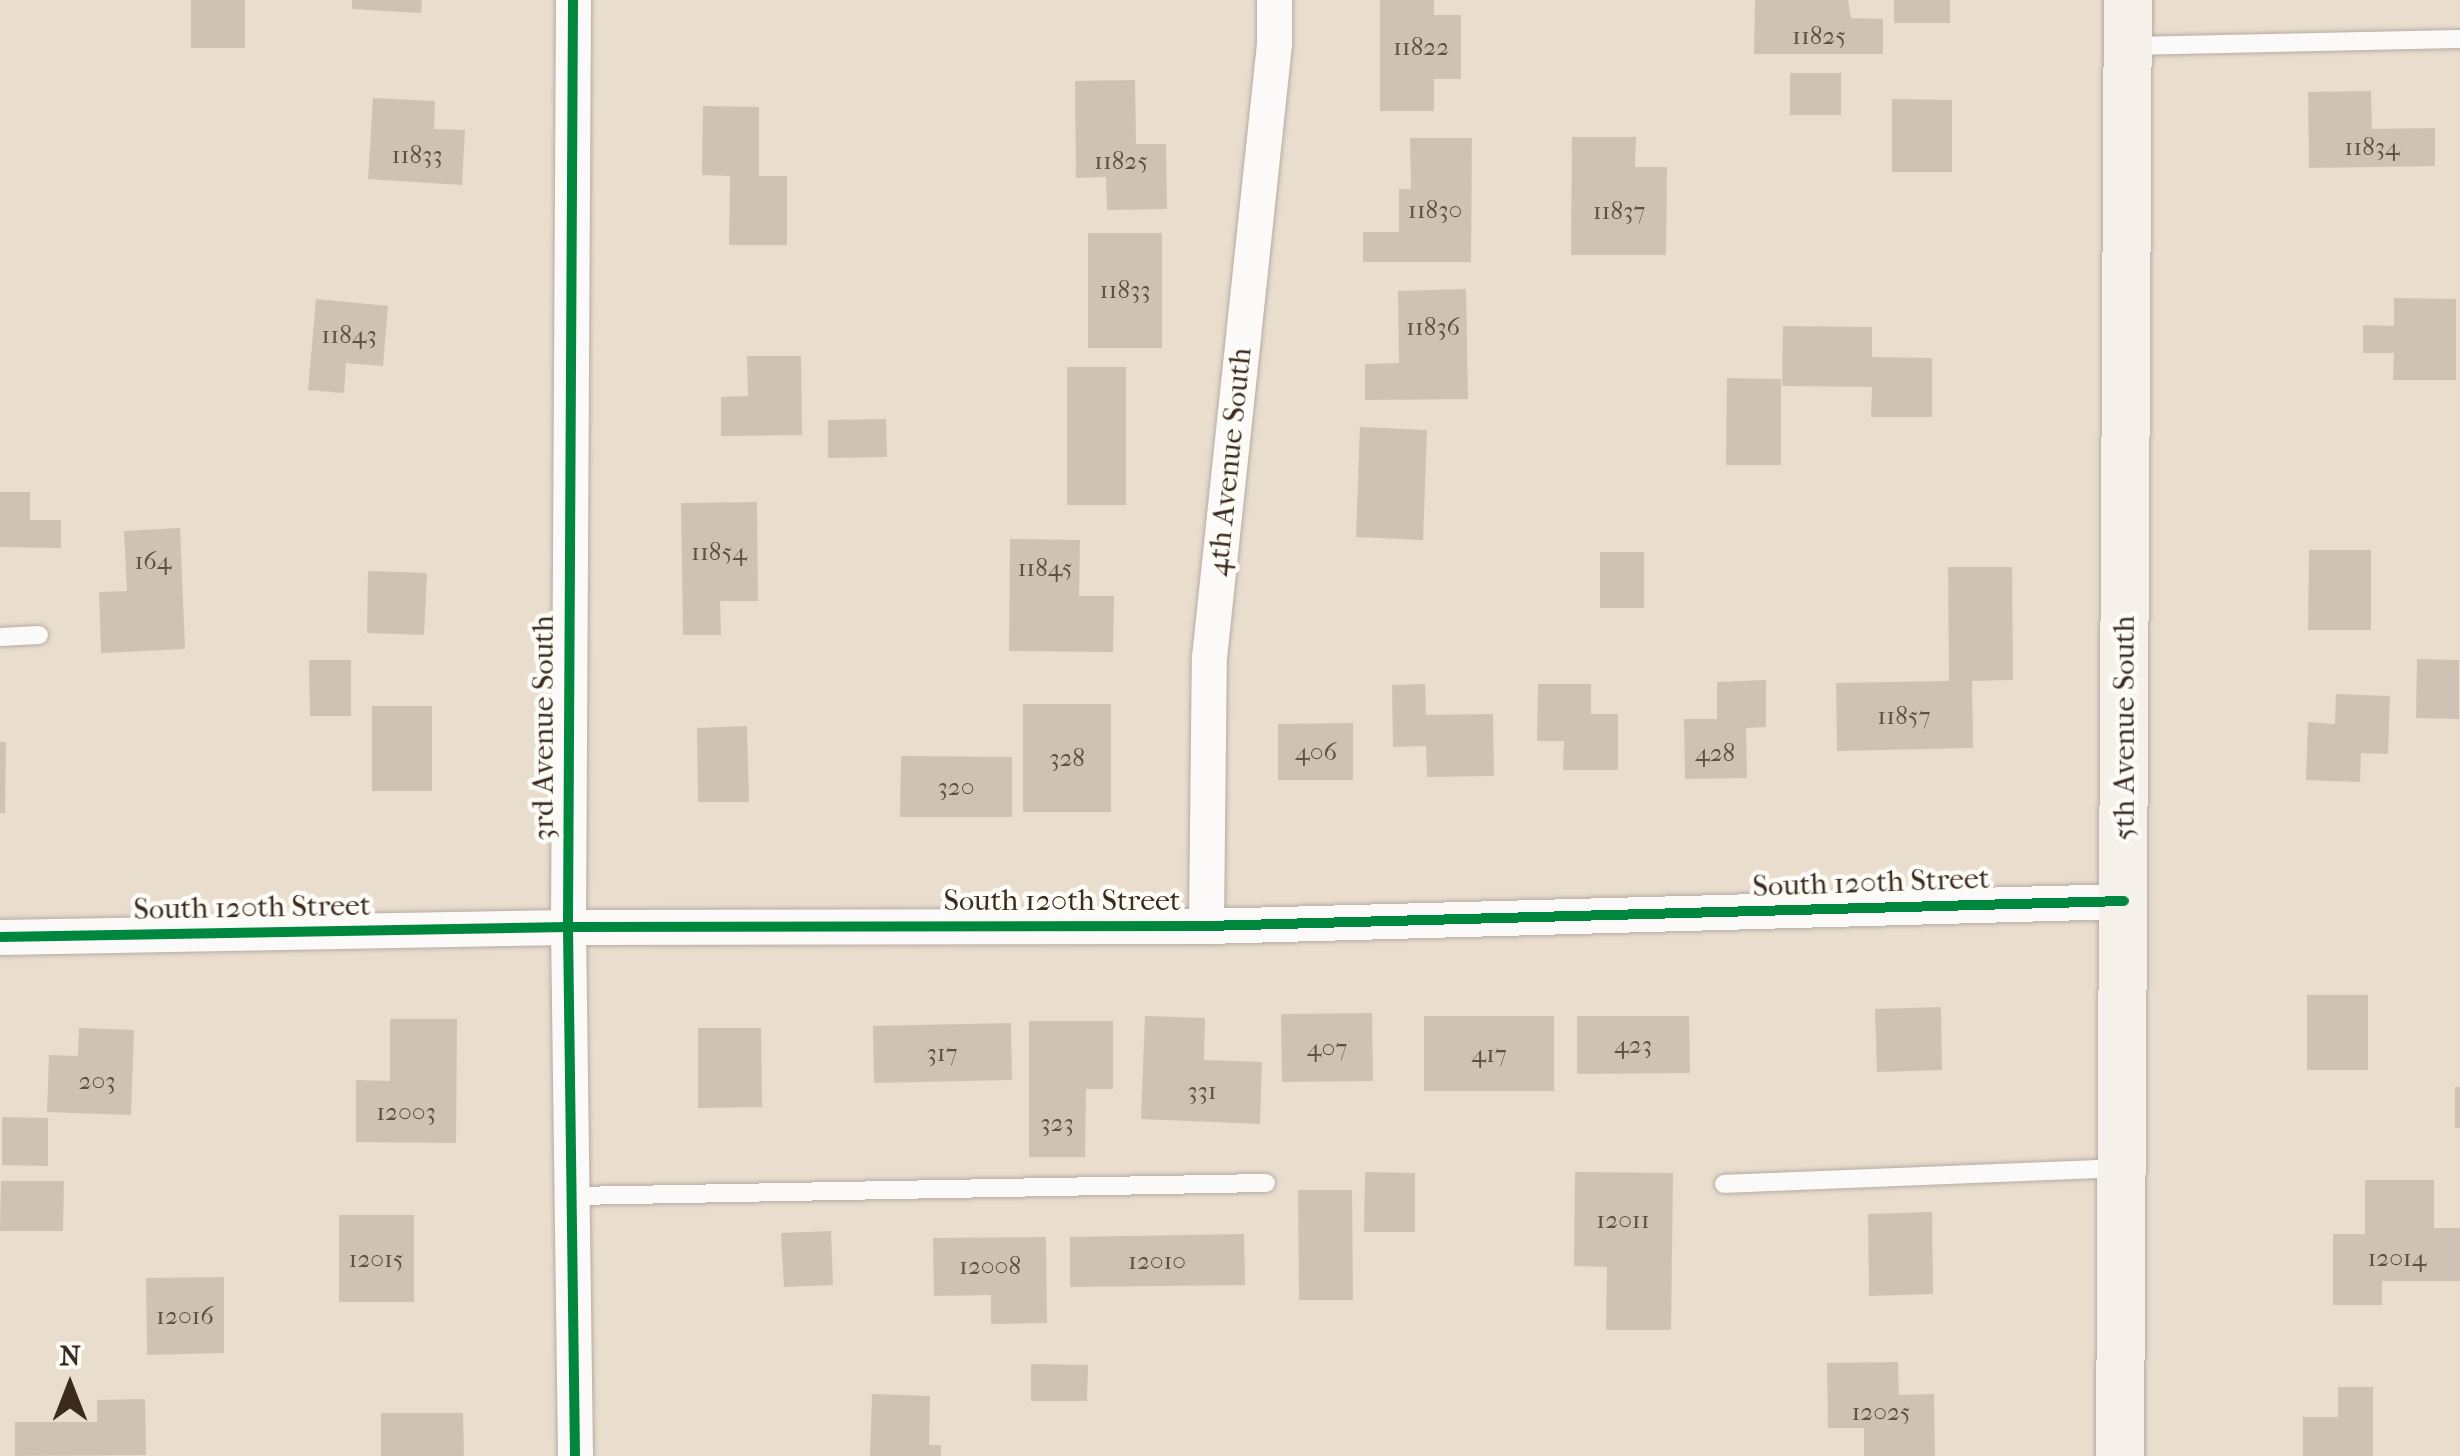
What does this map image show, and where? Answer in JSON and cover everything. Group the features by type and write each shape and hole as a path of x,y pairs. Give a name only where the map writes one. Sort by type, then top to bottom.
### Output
{"street":[{"name":"3rd Avenue South","path":"573,0 568,927 575,1456"},
{"name":"4th Avenue South","path":"1206,926 1209,657 1274,44 1274,0"},
{"name":"5th Avenue South","path":"2120,1456 2128,0"},
{"name":"South 120th Street","path":"0,937 568,927 1206,926 2124,901"}],"lane":[{"path":"2128,46 2460,39"},
{"path":"0,637 39,636"},
{"path":"1724,1184 2122,1168"},
{"path":"574,1196 1266,1183"}],"building":[{"path":"191,0 245,0 245,48 191,48"},
{"path":"352,0 422,0 421,13 352,9"},
{"path":"1380,0 1434,0 1434,15 1461,15 1461,79 1434,79 1434,111 1380,111"},
{"path":"1755,0 1848,0 1851,18 1883,19 1883,54 1754,54"},
{"path":"1894,0 1950,0 1950,23 1894,23"},
{"path":"1790,73 1841,73 1841,115 1790,115"},
{"path":"1135,80 1136,144 1166,144 1167,209 1107,210 1106,177 1076,178 1075,81"},
{"path":"2371,91 2372,129 2435,128 2435,166 2309,168 2308,92"},
{"path":"373,98 435,101 434,129 465,130 462,185 368,179"},
{"path":"1892,99 1952,100 1952,172 1892,172"},
{"path":"703,106 759,107 759,176 787,176 787,245 729,245 730,176 702,175"},
{"path":"1572,137 1636,137 1635,167 1667,167 1666,255 1571,255"},
{"path":"1410,138 1472,138 1471,262 1363,262 1363,232 1399,232 1399,189 1411,189"},
{"path":"1088,233 1162,233 1162,348 1088,348"},
{"path":"1466,289 1468,399 1365,400 1365,364 1399,363 1398,291"},
{"path":"2394,298 2456,299 2456,380 2393,380 2394,353 2363,353 2363,325 2394,326"},
{"path":"316,299 388,306 383,366 346,363 344,393 308,390"},
{"path":"1783,326 1872,327 1872,357 1932,358 1932,417 1871,417 1872,387 1782,386"},
{"path":"747,356 801,356 802,435 721,436 721,397 748,396"},
{"path":"1067,367 1126,367 1126,505 1067,505"},
{"path":"1727,378 1781,379 1781,465 1726,465"},
{"path":"886,419 887,457 828,458 828,420"},
{"path":"1360,427 1427,430 1423,540 1356,537"},
{"path":"0,492 30,492 30,520 61,520 61,548 0,547"},
{"path":"757,502 758,601 720,601 721,635 683,635 681,503"},
{"path":"180,528 185,649 101,653 99,592 127,591 124,531"},
{"path":"1010,539 1080,540 1079,596 1114,596 1113,652 1009,651"},
{"path":"2309,550 2371,550 2371,630 2308,630"},
{"path":"1600,552 1644,552 1644,608 1600,608"},
{"path":"1948,567 2012,567 2013,680 1972,681 1973,748 1837,751 1836,683 1949,681"},
{"path":"368,571 427,573 424,635 367,633"},
{"path":"2417,659 2459,660 2459,719 2416,718"},
{"path":"309,660 351,660 351,716 310,716"},
{"path":"1766,680 1766,727 1746,728 1747,778 1685,779 1684,719 1717,719 1717,682"},
{"path":"1425,684 1426,715 1493,714 1494,776 1427,777 1426,746 1393,747 1392,685"},
{"path":"1538,684 1591,684 1591,714 1618,714 1618,770 1563,770 1564,741 1537,741"},
{"path":"2336,694 2390,696 2388,754 2361,753 2360,782 2306,780 2308,722 2335,724"},
{"path":"1023,704 1111,704 1111,812 1023,812"},
{"path":"372,706 432,706 432,791 372,791"},
{"path":"1353,723 1353,780 1278,780 1278,724"},
{"path":"747,726 749,802 698,802 697,728"},
{"path":"0,742 6,742 5,813 0,813"},
{"path":"901,756 1012,757 1012,817 900,817"},
{"path":"2307,995 2368,995 2368,1070 2307,1070"},
{"path":"1941,1007 1942,1070 1877,1072 1875,1009"},
{"path":"1372,1013 1373,1081 1282,1082 1281,1014"},
{"path":"1145,1016 1205,1018 1204,1060 1262,1062 1260,1124 1141,1119"},
{"path":"1424,1016 1554,1016 1554,1091 1424,1091"},
{"path":"1577,1016 1689,1016 1690,1073 1577,1074"},
{"path":"390,1019 457,1019 456,1143 356,1142 356,1080 390,1081"},
{"path":"1029,1021 1113,1021 1113,1089 1086,1089 1085,1157 1029,1157"},
{"path":"1011,1023 1012,1080 874,1083 873,1026"},
{"path":"79,1028 134,1030 131,1115 47,1112 49,1055 78,1056"},
{"path":"698,1028 761,1028 762,1107 698,1108"},
{"path":"2455,1087 2460,1087 2460,1128 2455,1128"},
{"path":"2,1117 48,1118 48,1166 2,1165"},
{"path":"1365,1172 1415,1173 1415,1232 1364,1232"},
{"path":"1575,1172 1673,1173 1671,1330 1606,1330 1607,1267 1574,1266"},
{"path":"2365,1180 2434,1180 2434,1228 2460,1228 2460,1281 2382,1281 2382,1305 2333,1305 2333,1234 2365,1234"},
{"path":"1,1181 64,1181 63,1231 0,1231"},
{"path":"1298,1190 1352,1190 1353,1300 1299,1300"},
{"path":"1932,1212 1933,1294 1869,1296 1868,1214"},
{"path":"339,1215 414,1215 414,1302 339,1302"},
{"path":"831,1231 833,1285 784,1287 781,1233"},
{"path":"1244,1234 1245,1285 1070,1287 1070,1237"},
{"path":"1046,1237 1047,1323 991,1324 991,1295 934,1296 933,1238"},
{"path":"224,1277 224,1353 147,1355 146,1278"},
{"path":"1898,1362 1899,1395 1934,1394 1935,1456 1864,1456 1864,1428 1828,1428 1827,1363"},
{"path":"1031,1364 1088,1365 1087,1401 1031,1401"},
{"path":"2338,1387 2373,1387 2373,1456 2303,1456 2303,1417 2338,1417"},
{"path":"872,1394 930,1396 929,1445 941,1445 941,1456 870,1456"},
{"path":"145,1399 146,1455 15,1456 15,1422 97,1422 97,1400"},
{"path":"381,1413 463,1413 464,1456 381,1456"}],"cycle path":[{"path":"573,0 568,927 575,1456"},
{"path":"0,937 568,927 1206,926 2124,901"}]}
